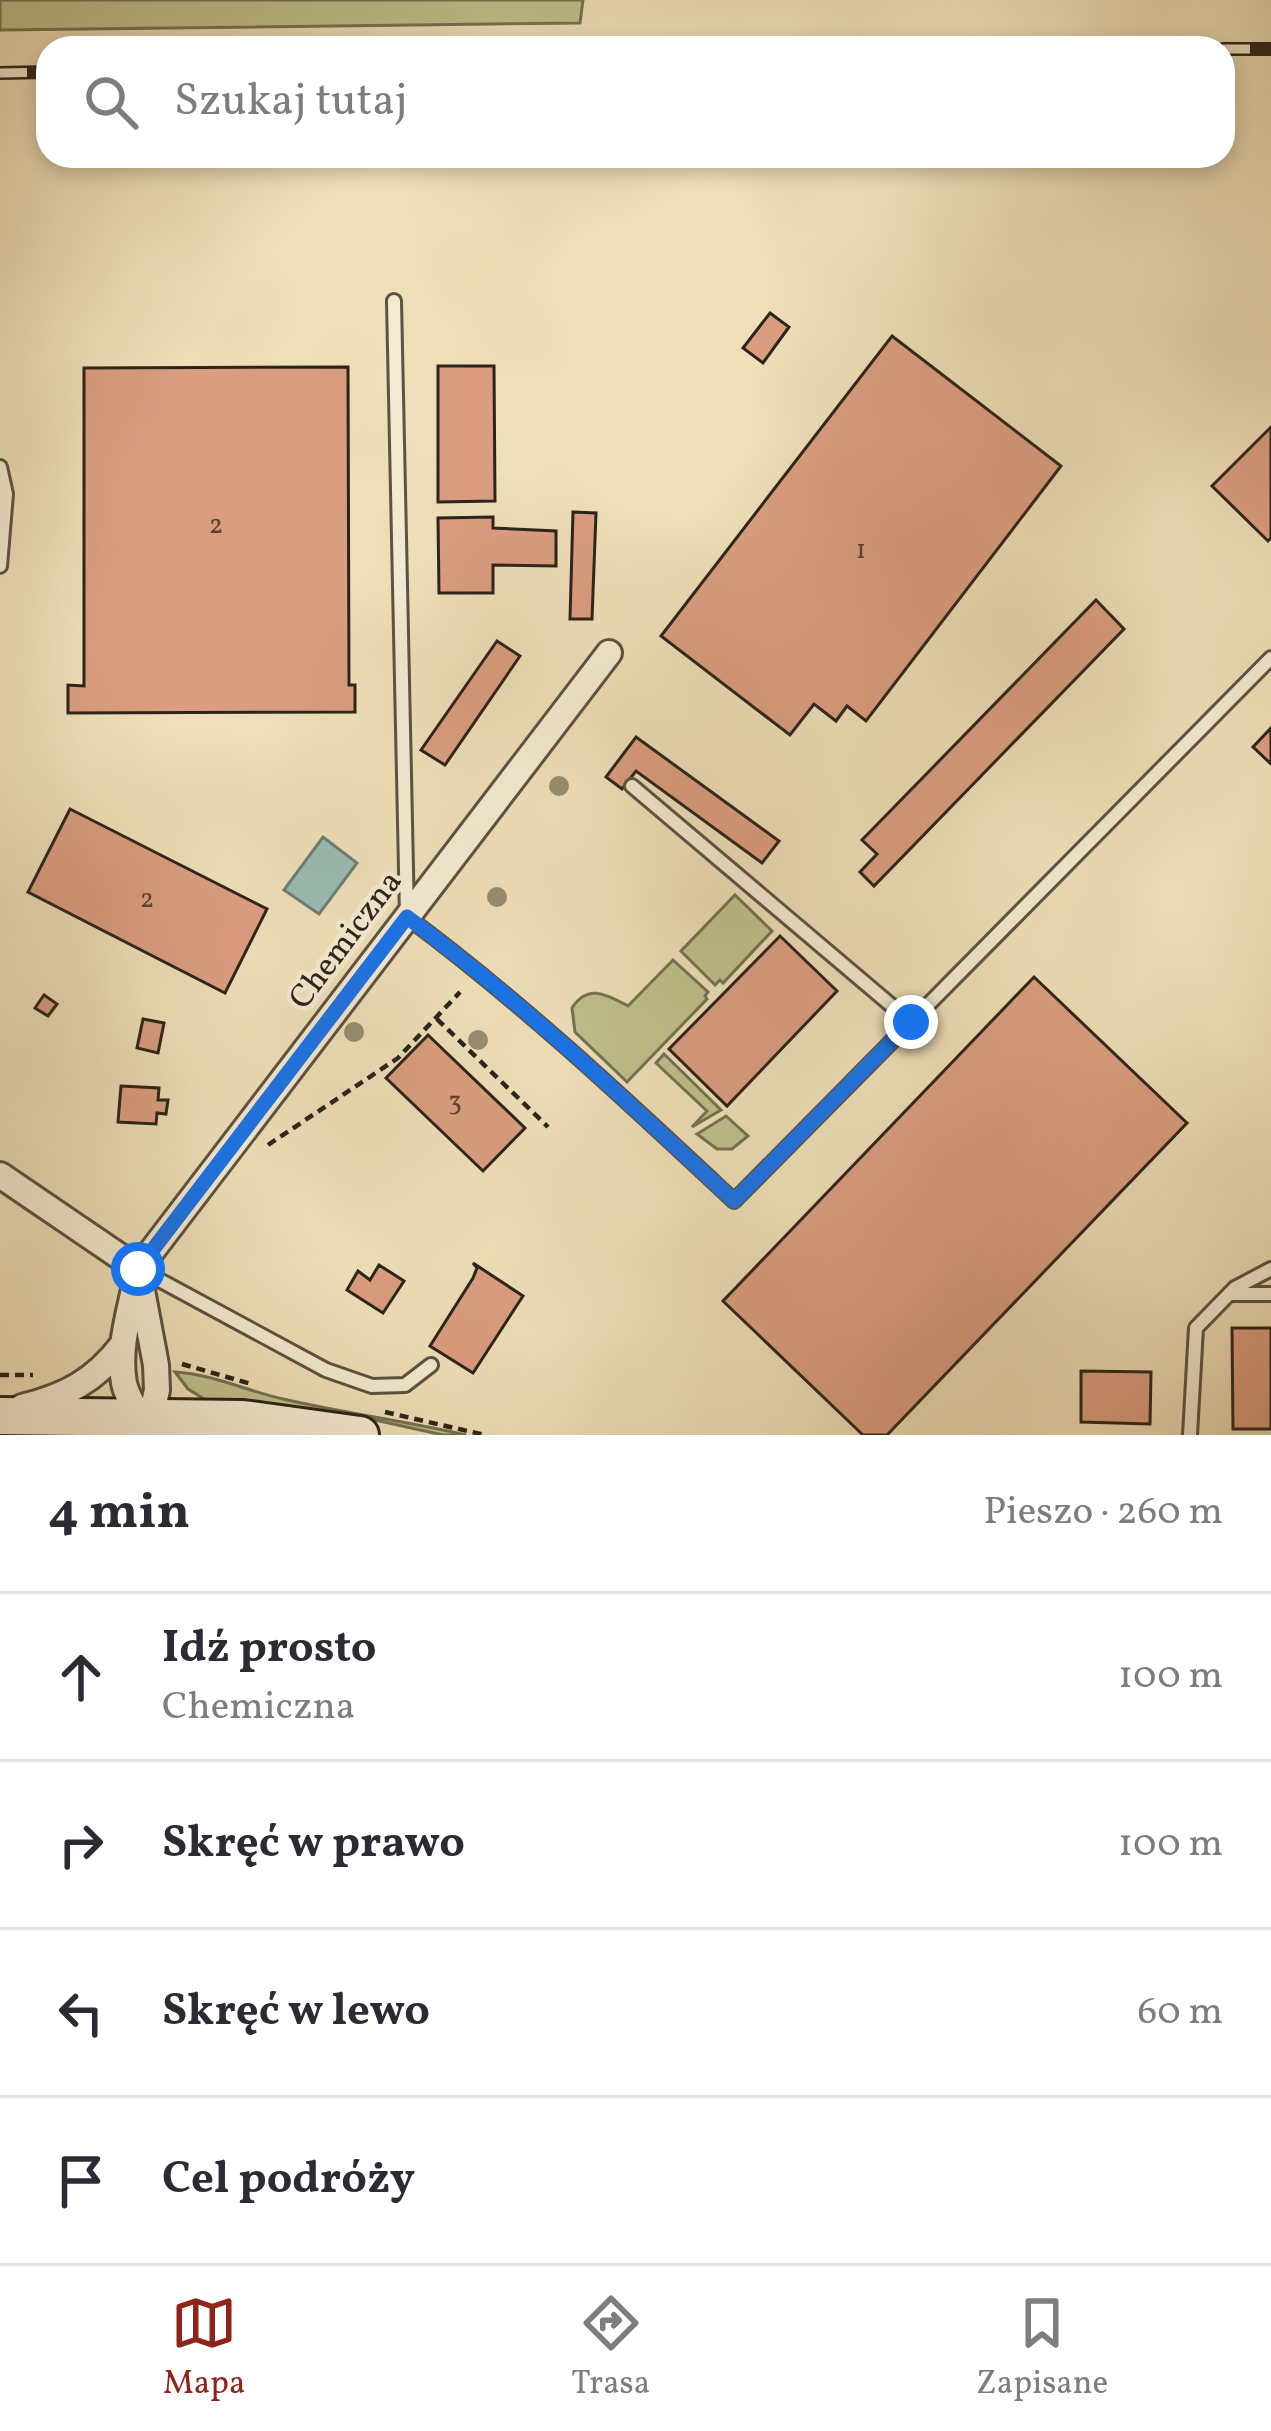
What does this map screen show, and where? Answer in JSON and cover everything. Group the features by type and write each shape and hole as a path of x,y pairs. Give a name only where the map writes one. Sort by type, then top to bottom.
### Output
{"main road":[{"path":"0,1414 145,1426 243,1419 360,1435"}],"street":[{"name":"Chemiczna","path":"145,1426 124,1384 123,1344 138,1269 609,652"},
{"path":"0,1175 138,1269 156,1365 157,1390 145,1426"},
{"path":"0,1414 83,1386 123,1344"}],"lane":[{"path":"394,301 407,917 473,966 584,1062 734,1201 1271,658"},
{"path":"0,467 6,494 0,566"},
{"path":"632,786 911,1022"},
{"path":"138,1269 326,1370 372,1386 405,1385 431,1365"},
{"path":"1190,1435 1196,1328 1229,1294 1271,1269"},
{"path":"1229,1294 1271,1294"}],"path":[{"path":"257,1149 398,1058 460,992"},
{"path":"437,1019 548,1127"}],"green space":[{"path":"0,0 583,0 580,23 0,30"},
{"path":"735,895 772,931 723,983 720,980 715,985 681,951"},
{"path":"673,960 708,992 707,999 627,1082 575,1032 572,1008 591,993 628,1006"},
{"path":"664,1054 721,1110 692,1127 707,1111 656,1063"},
{"path":"726,1116 748,1136 732,1149 717,1149 697,1134"},
{"path":"175,1372 466,1435 443,1435 352,1415 206,1400 188,1389"}],"water":[{"path":"323,837 357,863 319,914 284,890"}],"building":[{"path":"770,313 789,327 763,363 743,348"},
{"path":"892,336 1061,466 866,721 847,706 836,721 814,704 790,735 661,636"},
{"path":"438,366 494,366 495,501 438,502"},
{"path":"348,367 349,685 355,685 355,712 68,713 68,685 84,686 84,368"},
{"path":"1271,427 1271,538 1268,541 1212,486"},
{"path":"573,512 596,513 592,619 570,619"},
{"path":"493,517 493,528 556,531 556,566 493,565 493,593 439,593 438,518"},
{"path":"1096,600 1124,629 874,886 860,872 877,854 862,840"},
{"path":"497,641 520,656 445,765 421,750"},
{"path":"1271,728 1271,764 1253,747"},
{"path":"636,737 779,841 762,863 636,771 622,789 606,777"},
{"path":"70,809 267,909 225,993 28,892"},
{"path":"780,936 837,991 727,1106 669,1049"},
{"path":"1034,977 1187,1123 887,1435 863,1435 723,1301"},
{"path":"44,995 57,1004 48,1016 35,1008"},
{"path":"143,1019 164,1023 158,1053 137,1048"},
{"path":"428,1035 525,1128 483,1171 386,1078"},
{"path":"121,1086 159,1088 158,1100 168,1100 166,1114 157,1113 156,1124 118,1122"},
{"path":"473,1263 523,1296 473,1373 430,1346 473,1278 477,1268"},
{"path":"379,1265 404,1281 383,1313 347,1290 358,1271 370,1280"},
{"path":"1232,1328 1271,1328 1271,1429 1233,1429"},
{"path":"1081,1371 1151,1372 1150,1424 1081,1422"}],"railway":[{"path":"1235,49 1271,49"},
{"path":"0,73 36,72"}],"route":[{"path":"138,1269 407,917 473,966 734,1201 911,1022"}]}
